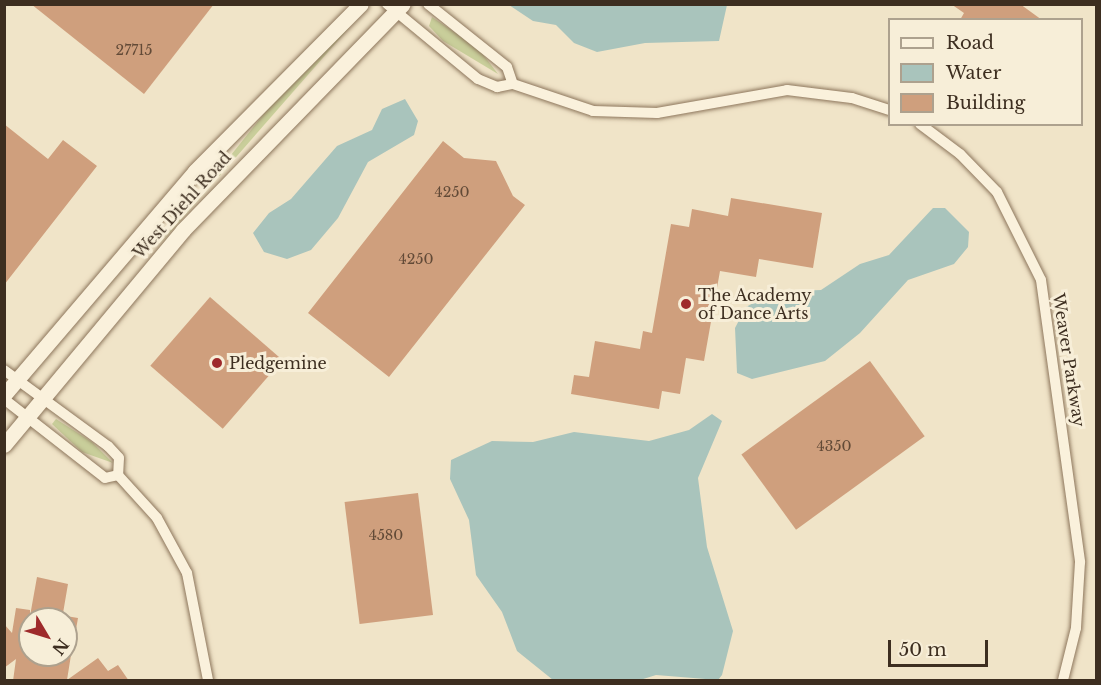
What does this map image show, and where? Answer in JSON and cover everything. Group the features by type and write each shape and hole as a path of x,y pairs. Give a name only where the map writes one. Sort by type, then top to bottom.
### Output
{"street":[{"name":"West Diehl Road","path":"4,397 11,374 195,171 361,4"},
{"path":"428,4 507,67 513,84"},
{"name":"West Diehl Road","path":"4,445 190,222 395,7"},
{"path":"395,7 478,79 497,87 513,84 565,104 611,113 657,113 780,90 817,91 888,109"},
{"name":"Weaver Parkway","path":"923,126 960,154 997,192 1041,280 1079,537 1076,628 1063,681"},
{"path":"11,374 108,446 119,458 118,475 157,518 187,573 208,681"},
{"path":"4,397 105,478 118,475"}],"green space":[{"path":"432,17 478,48 498,74 443,41 429,26"},
{"path":"348,26 349,28 160,244 287,85"},
{"path":"56,419 92,442 113,463 82,452 52,424"}],"water":[{"path":"509,5 727,5 719,41 645,43 597,52 574,43 556,25 533,21"},
{"path":"405,99 418,121 414,135 368,162 338,218 311,250 287,259 264,252 253,233 269,213 291,199 337,146 372,130 382,109"},
{"path":"933,208 945,208 969,232 968,247 954,264 908,280 860,333 825,361 752,379 737,373 735,328 746,307 773,292 821,290 860,264 889,255"},
{"path":"712,414 722,421 698,478 707,547 733,631 722,675 718,680 656,675 640,680 553,680 517,651 502,612 476,575 469,520 450,479 451,460 492,441 533,442 574,432 649,441 689,430"}],"building":[{"path":"31,4 214,4 144,94"},
{"path":"951,4 1020,4 1039,18 961,18 964,13"},
{"path":"4,124 48,159 63,140 97,166 4,285"},
{"path":"443,141 464,158 496,161 513,196 525,205 389,377 308,313"},
{"name":"The Academy of Dance Arts","path":"731,198 822,213 813,268 759,259 756,277 720,271 704,361 686,358 680,394 662,391 659,409 571,394 574,375 589,377 595,341 640,349 643,331 652,333 671,224 689,227 692,209 728,216"},
{"name":"Pledgemine","path":"210,297 282,360 223,429 150,366"},
{"path":"870,361 925,436 796,530 741,454"},
{"path":"418,493 433,615 360,624 345,502"},
{"path":"37,577 68,584 64,607 32,607"},
{"path":"16,608 18,608 18,667 69,667 67,680 98,658 108,671 118,665 129,681 13,681 16,659 4,668 4,624 12,633"}],"place":[{"name":"The Academy of Dance Arts","path":"686,304"},
{"name":"Pledgemine","path":"217,363"}]}
